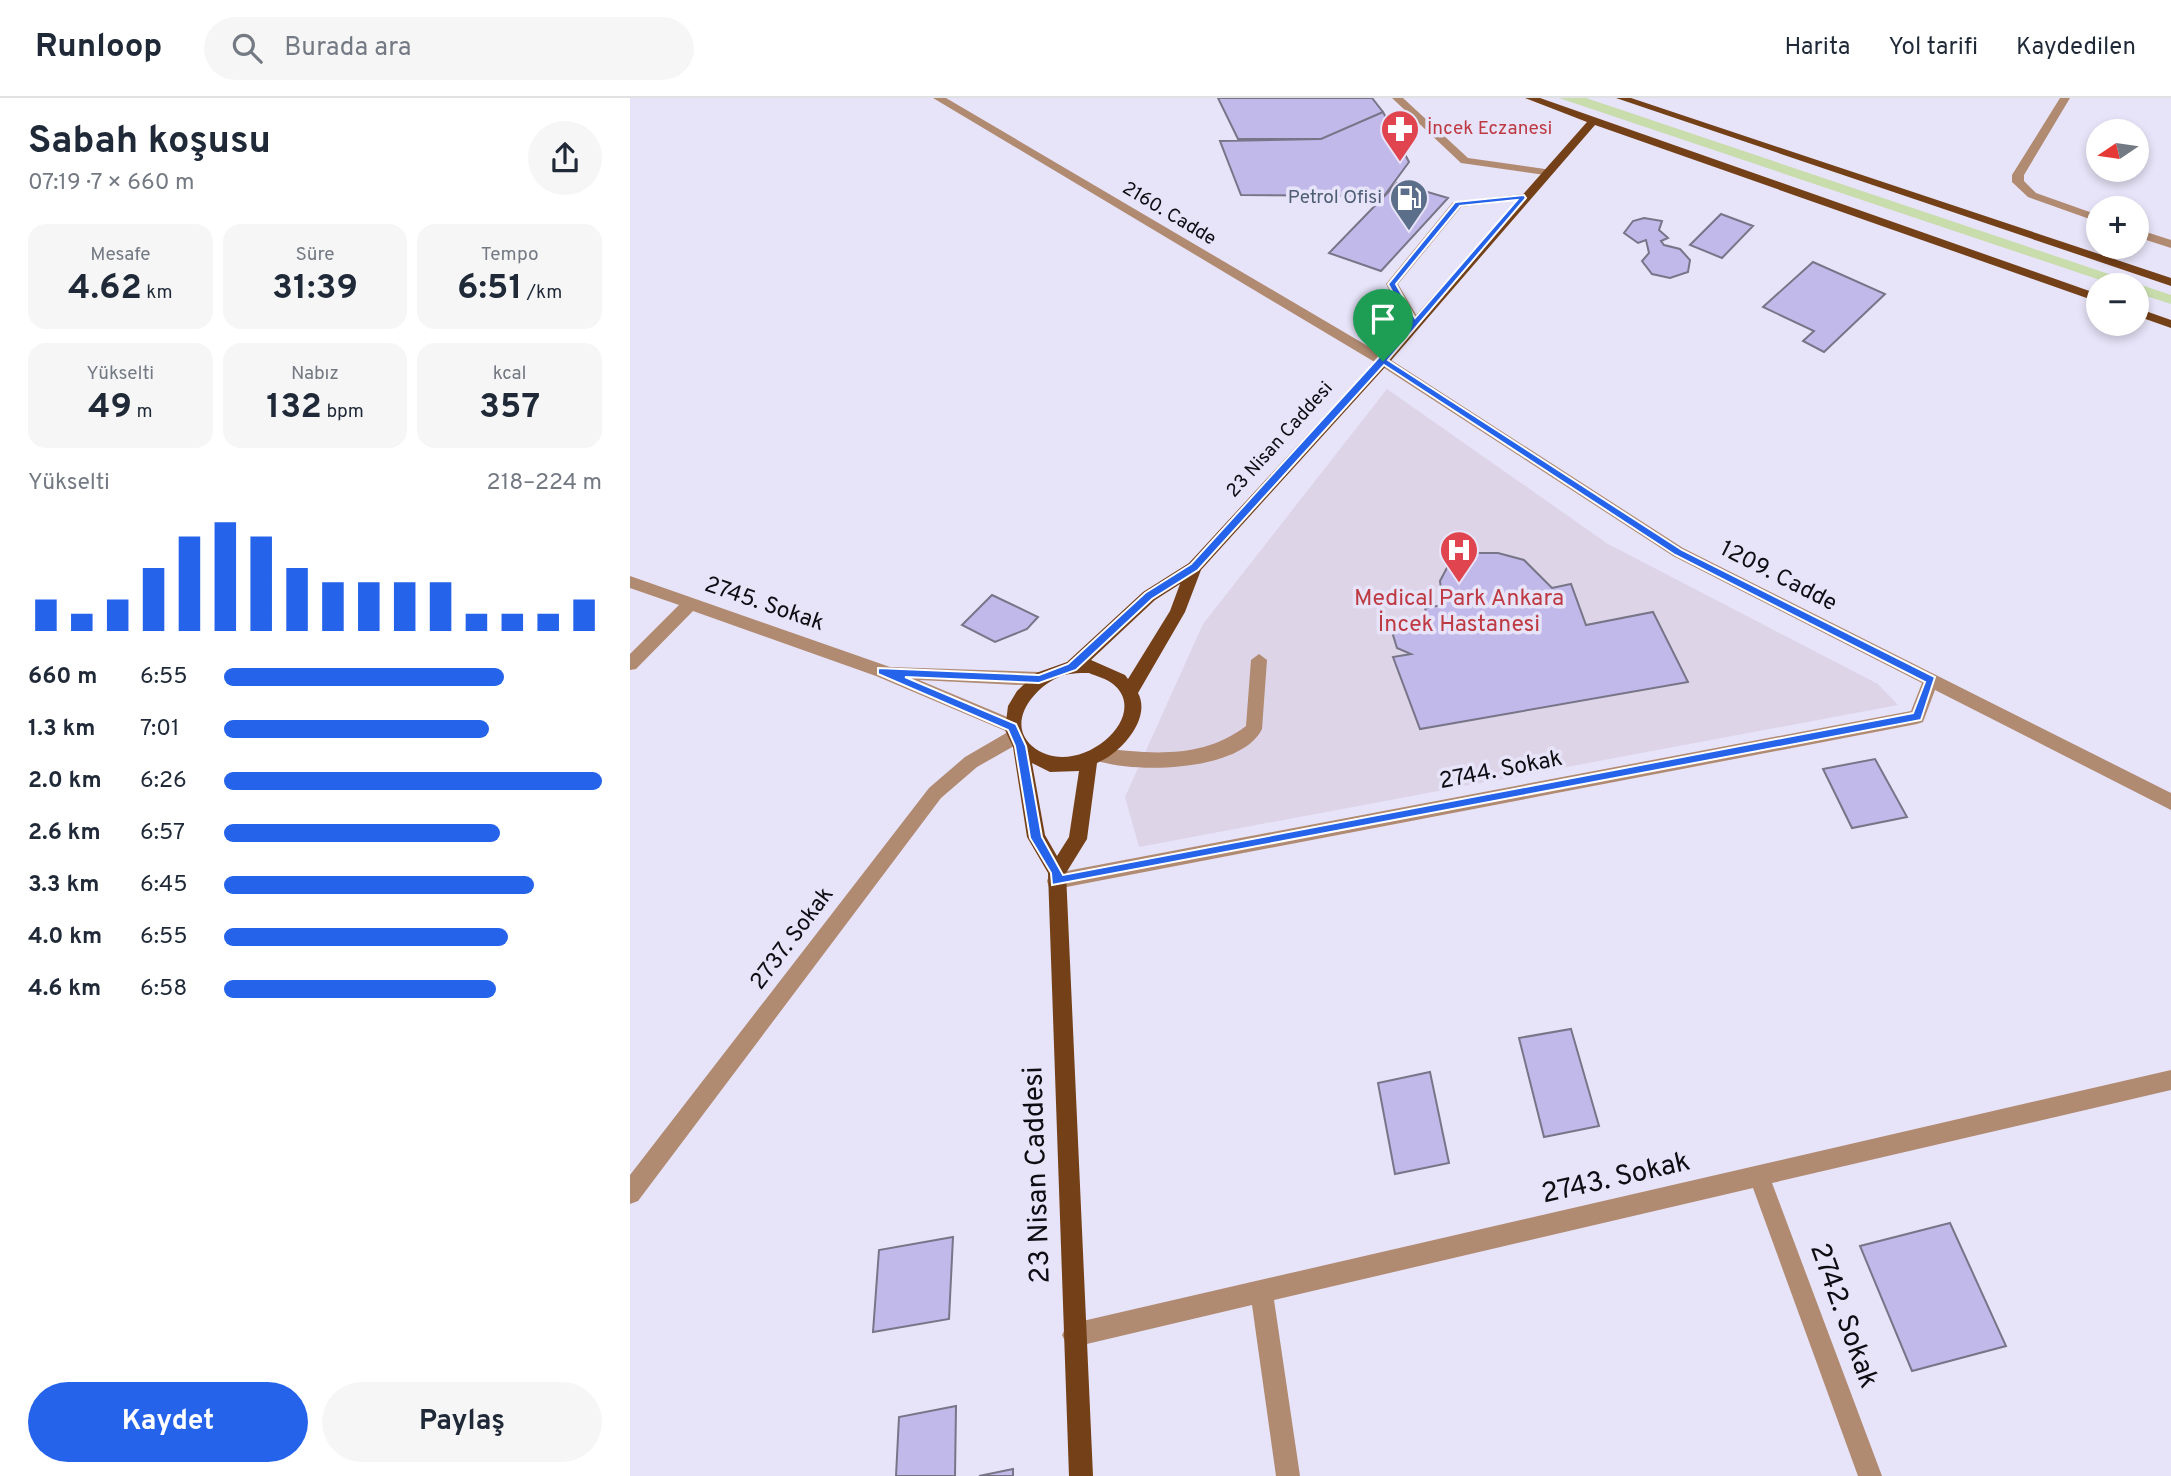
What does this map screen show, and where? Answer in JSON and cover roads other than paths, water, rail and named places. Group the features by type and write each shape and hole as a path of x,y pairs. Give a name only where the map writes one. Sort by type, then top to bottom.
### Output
{"main road":[{"path":"1530,98 2086,294"},
{"path":"1621,98 2171,282"},
{"name":"23 Nisan Caddesi","path":"1072,667 1149,596 1194,567 1383,361 1545,172 1592,122"},
{"path":"2149,316 2171,324"},
{"name":"23 Nisan Caddesi","path":"1130,691 1177,612 1194,567"},
{"path":"1016,737 1032,756 1047,762 1065,765 1095,757 1116,744 1131,721 1133,705 1130,691 1121,679 1107,670 1072,667 1039,679 1018,701 1016,737 1036,838 1057,877"},
{"path":"1057,877 1079,839 1095,757"},
{"name":"23 Nisan Caddesi","path":"1057,877 1081,1476"}],"street":[{"name":"2160. Cadde","path":"938,98 1383,361"},
{"path":"1397,98 1465,162 1545,172"},
{"path":"2064,98 2018,175 2018,182 2032,195 2086,215"},
{"path":"1415,323 1392,284 1457,204 1524,197"},
{"path":"2149,237 2171,244"},
{"name":"1209. Cadde","path":"1383,361 1678,552 2171,802"},
{"name":"2745. Sokak","path":"634,589 691,603 882,671 1016,737"},
{"path":"630,664 691,603"},
{"path":"1095,757 1157,762 1237,745 1254,729 1259,660"},
{"name":"2745. Sokak","path":"882,671 1039,679"},
{"name":"2744. Sokak","path":"1057,877 1917,717 1931,680"},
{"name":"2737. Sokak","path":"630,1193 935,793 971,762 1016,737"},
{"name":"2743. Sokak","path":"1074,1335 2171,1080"},
{"name":"2742. Sokak","path":"1759,1176 1870,1476"},
{"path":"1262,1292 1288,1476"}],"place":[{"name":"İncek Eczanesi","path":"1400,163"},
{"name":"Petrol Ofisi","path":"1409,232"},
{"name":"Medical Park Ankara İncek Hastanesi","path":"1459,584"}]}
